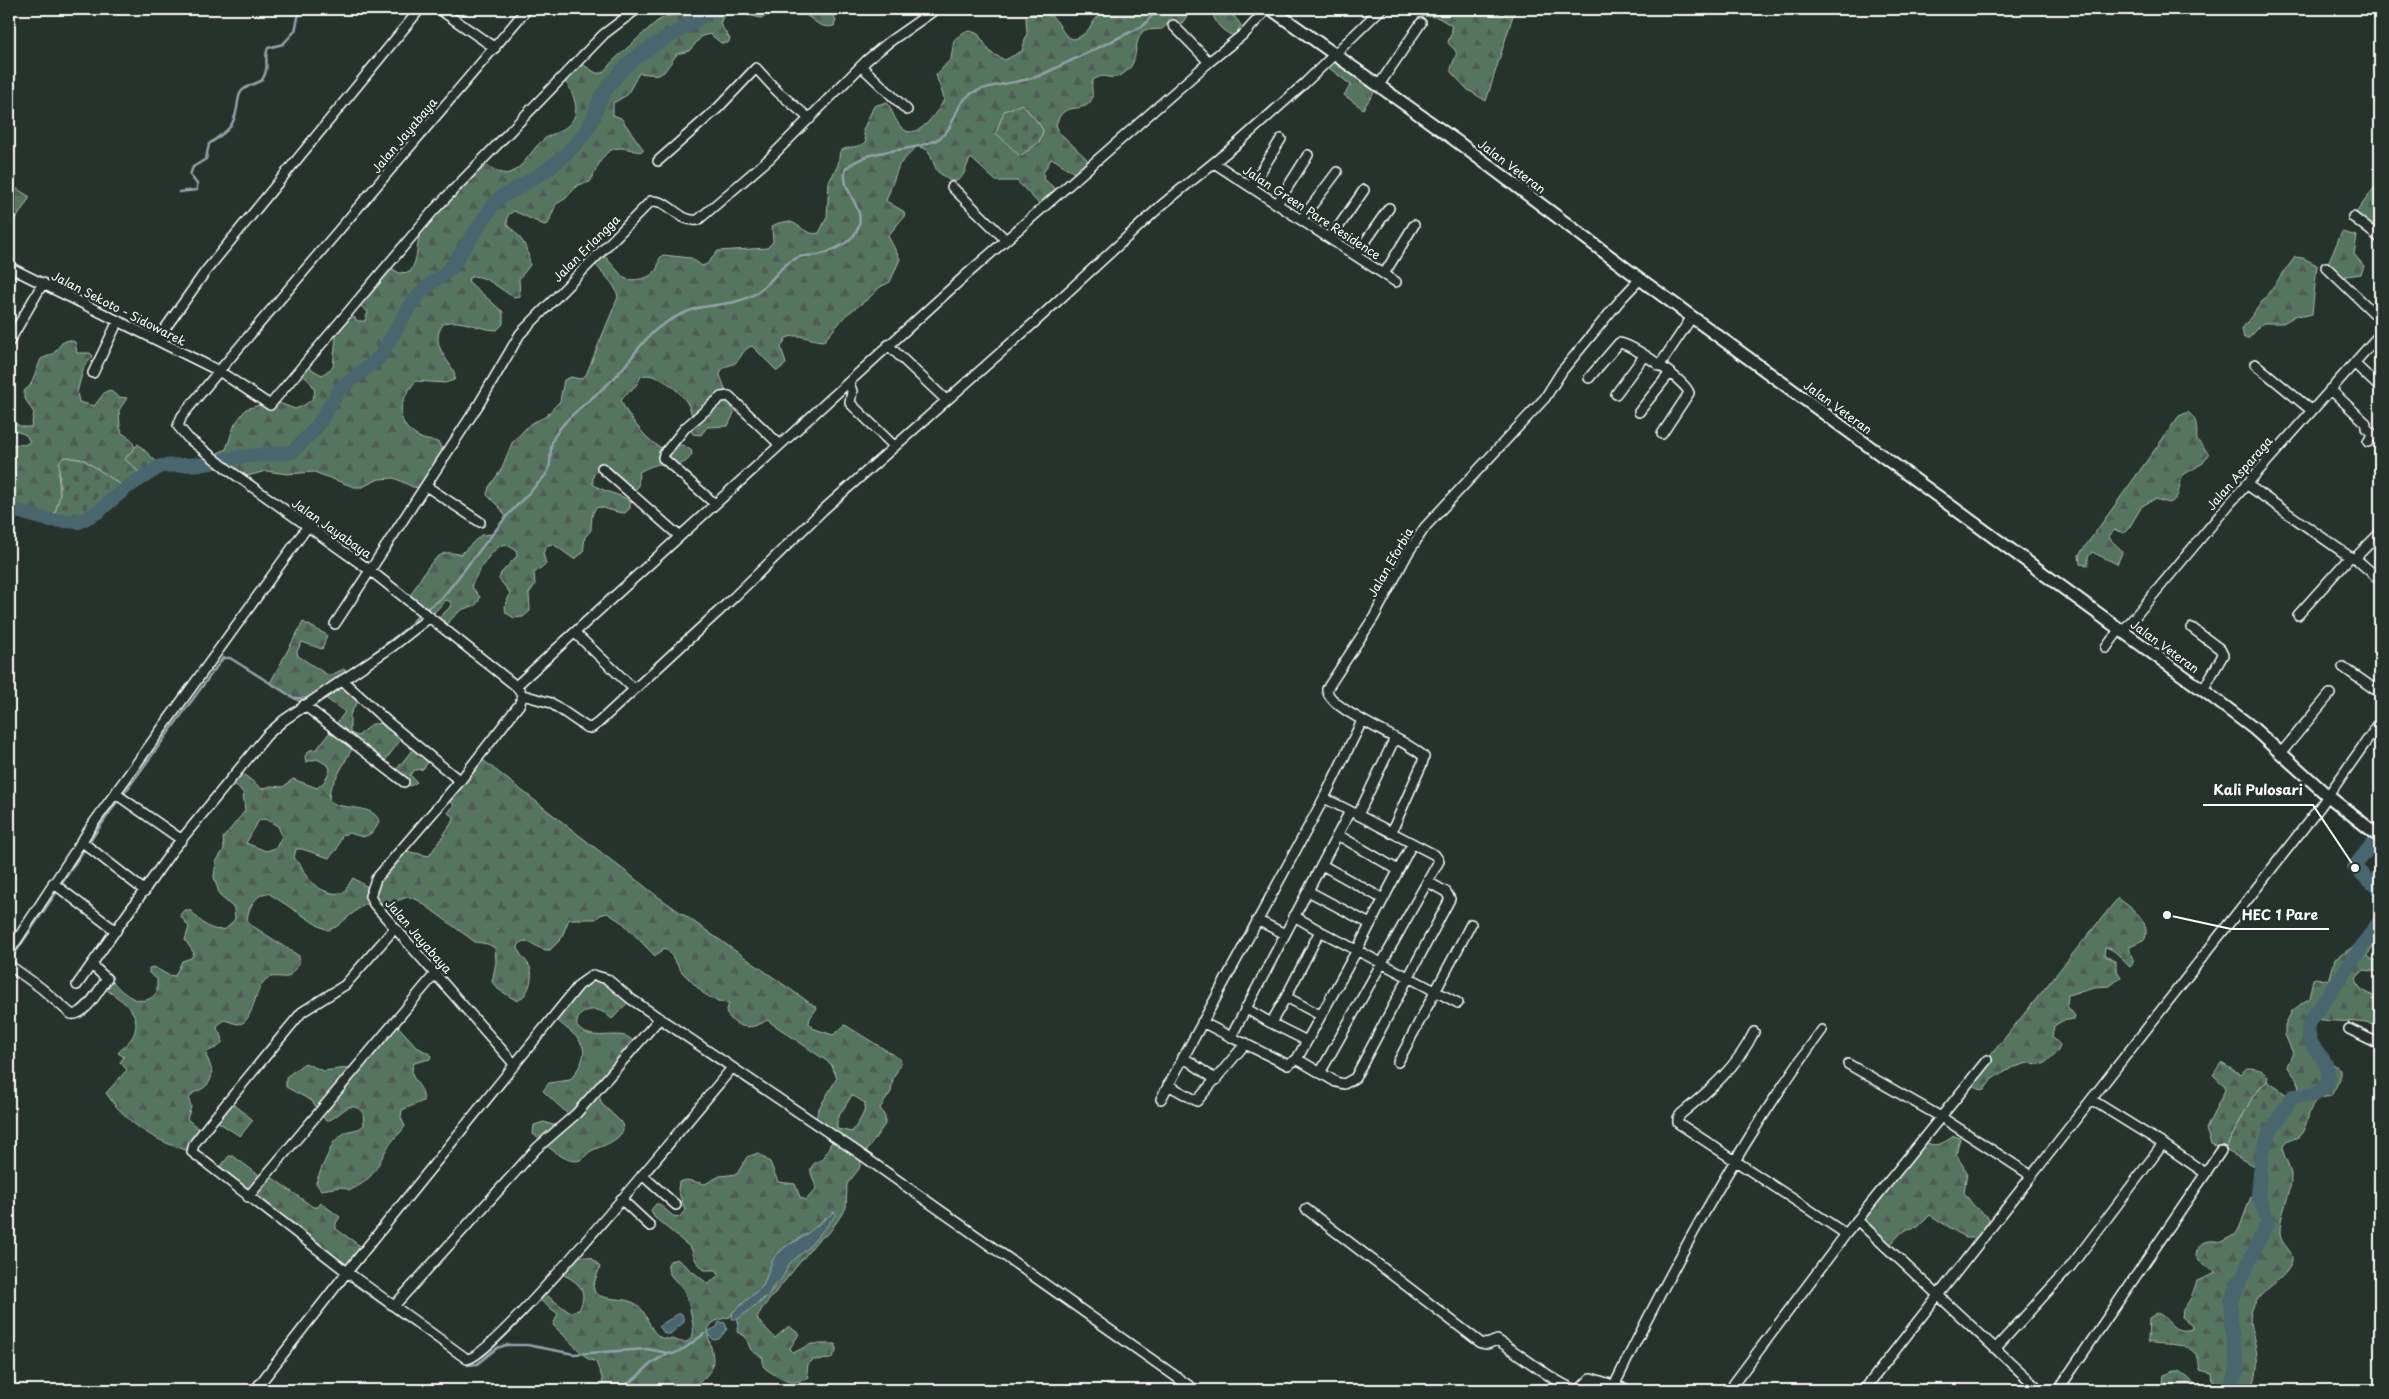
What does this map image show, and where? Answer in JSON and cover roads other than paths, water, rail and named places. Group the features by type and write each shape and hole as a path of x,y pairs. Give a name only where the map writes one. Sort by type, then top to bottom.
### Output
{"main road":[{"name":"Jalan Veteran","path":"1271,9 1379,85 1640,279 2203,690 2253,728 2328,795 2377,834"}],"street":[{"path":"157,340 205,272 420,9"},
{"path":"439,9 495,48"},
{"name":"Jalan Jayabaya","path":"515,1065 394,928 374,904 370,896 376,879 460,781 519,706 522,695 516,686 426,613 371,570 224,466 188,438 178,426 182,416 219,371 527,9"},
{"name":"Jalan Sekoto - Sidowarek","path":"9,267 219,371 270,405 434,210 604,34 637,9"},
{"name":"Jalan Erlangga","path":"335,624 488,389 520,334 648,203 657,201 687,219 698,220 768,159 861,66 889,42 936,9"},
{"path":"516,686 849,383 888,345 1271,9"},
{"path":"522,695 551,703 584,726 591,728 732,599 823,510 1035,322 1163,204 1214,163 1335,54 1377,10"},
{"path":"1379,85 1421,22"},
{"path":"1173,25 1209,62"},
{"path":"861,66 907,110"},
{"path":"658,160 718,108 756,68 810,119"},
{"path":"1251,187 1281,139"},
{"path":"1277,204 1308,156"},
{"name":"Jalan Green Pare Residence","path":"1214,163 1396,282"},
{"path":"1302,220 1337,172"},
{"path":"952,187 1006,240"},
{"path":"1330,238 1364,190"},
{"path":"1356,255 1389,208"},
{"path":"2352,216 2380,238"},
{"path":"1384,274 1414,225"},
{"path":"2326,267 2380,319"},
{"name":"Jalan Eforbia","path":"1391,833 1424,760 1421,754 1362,721 1328,696 1326,689 1374,616 1408,553 1425,527 1545,398 1562,371 1640,279"},
{"path":"9,342 43,283"},
{"path":"1659,366 1692,317"},
{"path":"93,373 118,321"},
{"name":"Jalan Asparaga","path":"2106,648 2246,484 2380,334"},
{"path":"1590,378 1618,343 1659,366 1687,388 1689,396 1662,434"},
{"path":"888,345 946,400"},
{"path":"1616,394 1644,356"},
{"path":"2354,363 2380,388"},
{"path":"2255,364 2311,410"},
{"path":"1639,412 1669,374"},
{"path":"849,383 852,391 850,403 894,446"},
{"path":"2330,389 2366,423 2366,428 2373,434 2368,442"},
{"path":"715,504 663,458 664,454 686,428 722,397 729,396 780,445"},
{"path":"602,468 679,536"},
{"path":"2246,484 2352,558 2380,580"},
{"path":"426,486 480,522"},
{"path":"9,952 120,797 308,526"},
{"path":"2298,615 2352,558 2380,533"},
{"path":"76,984 92,965 182,840 254,749 284,720 304,705 398,642 426,613"},
{"path":"2192,628 2220,649 2223,655 2203,690"},
{"path":"575,633 634,690"},
{"path":"2344,667 2380,693"},
{"path":"342,680 460,781"},
{"path":"2281,753 2330,694"},
{"path":"304,705 404,782"},
{"path":"1160,1099 1324,798 1362,721"},
{"path":"1864,1390 2328,795 2380,722"},
{"path":"1231,1037 1338,835 1354,813 1395,738"},
{"path":"120,797 182,840"},
{"path":"1320,1073 1428,882 1439,858 1324,798"},
{"path":"1338,835 1398,870"},
{"path":"1202,1022 1288,1065 1297,1059 1412,844"},
{"path":"86,845 145,890"},
{"path":"1322,865 1383,899"},
{"path":"1297,1059 1320,1073 1344,1084 1355,1078 1450,899 1446,892 1428,882"},
{"path":"57,886 116,931"},
{"path":"1308,891 1370,924"},
{"path":"1294,916 1458,1003"},
{"path":"1257,920 1284,934"},
{"path":"1398,1062 1471,924"},
{"path":"394,928 345,985 302,1012 194,1144 193,1155 347,1272 467,1359 473,1358 488,1347 526,1308 732,1068"},
{"path":"1272,1023 1320,931"},
{"path":"10,966 74,1015 79,1014 107,979 92,965"},
{"path":"248,1197 435,974"},
{"path":"255,1390 347,1272 579,985 593,975 607,979 660,1018 957,1222 1195,1390"},
{"path":"1286,997 1320,1015"},
{"path":"1245,1008 1307,1041"},
{"path":"394,1306 537,1148 576,1114 660,1018"},
{"path":"2349,1029 2380,1044"},
{"path":"1615,1384 1677,1260 1785,1081 1822,1030"},
{"path":"1754,1032 1746,1048 1720,1081 1681,1114 1677,1120 1681,1125 1846,1234"},
{"path":"1168,1085 1197,1101 1246,1044"},
{"path":"1183,1057 1216,1080"},
{"path":"1729,1390 1846,1234 1987,1060"},
{"path":"1848,1064 1941,1117 2032,1176"},
{"path":"2092,1100 2163,1144 2205,1173"},
{"path":"1996,1348 2071,1266 2163,1144"},
{"path":"2058,1390 2205,1173 2222,1151"},
{"path":"642,1175 676,1205"},
{"path":"621,1199 650,1226"},
{"path":"1306,1209 1481,1343 1487,1344 1497,1340 1560,1383 1575,1390 1579,1390 1592,1378 1615,1384 1628,1390"},
{"path":"1857,1220 1940,1294 2040,1390"}],"water":[{"path":"834,1212 836,1215 808,1248 790,1263 781,1280 773,1286 769,1294 738,1319 732,1319 733,1312 763,1286 774,1257"},
{"path":"678,1314 682,1314 684,1322 670,1334 665,1334 659,1326"},
{"path":"719,1322 725,1323 727,1329 719,1339 714,1340 709,1336 709,1331 717,1327"}],"waterway":[{"path":"179,192 197,190 197,184 190,175 193,167 206,159 209,144 231,126 241,92 262,80 267,66 266,55 268,48 283,44 295,31 300,9"},
{"path":"9,509 49,520 79,522 98,512 126,488 161,466 206,464 240,457 292,452 316,428 340,389 379,358 410,306 422,291 450,269 495,202 550,168 571,149 591,123 599,101 616,76 627,65 647,49 690,24 709,9"},
{"path":"425,610 442,598 506,517 545,476 550,466 553,439 562,426 618,374 652,333 668,321 691,310 747,298 765,286 792,260 801,256 818,255 828,252 851,239 859,226 860,218 858,209 847,186 846,168 868,156 924,145 936,140 947,131 960,106 969,95 992,86 1039,76 1143,26 1158,9"},
{"path":"366,659 407,628 421,613"},
{"path":"123,795 223,658 230,658 294,698 308,699"},
{"path":"88,844 119,799"},
{"path":"2380,834 2354,867 2380,890"},
{"path":"61,885 85,848"},
{"path":"9,962 58,890"},
{"path":"2227,1390 2238,1369 2231,1328 2231,1301 2268,1221 2258,1194 2262,1153 2270,1132 2293,1096 2315,1095 2328,1084 2326,1065 2311,1041 2309,1023 2380,920"},
{"path":"354,1284 468,1365 477,1364 497,1348 506,1345 527,1345 574,1354 647,1349 673,1354 704,1334"},
{"path":"623,1390 627,1384 651,1364 668,1354"}],"place":[{"name":"Kali Pulosari","path":"2355,868"},
{"name":"HEC 1 Pare","path":"2167,915"}]}
